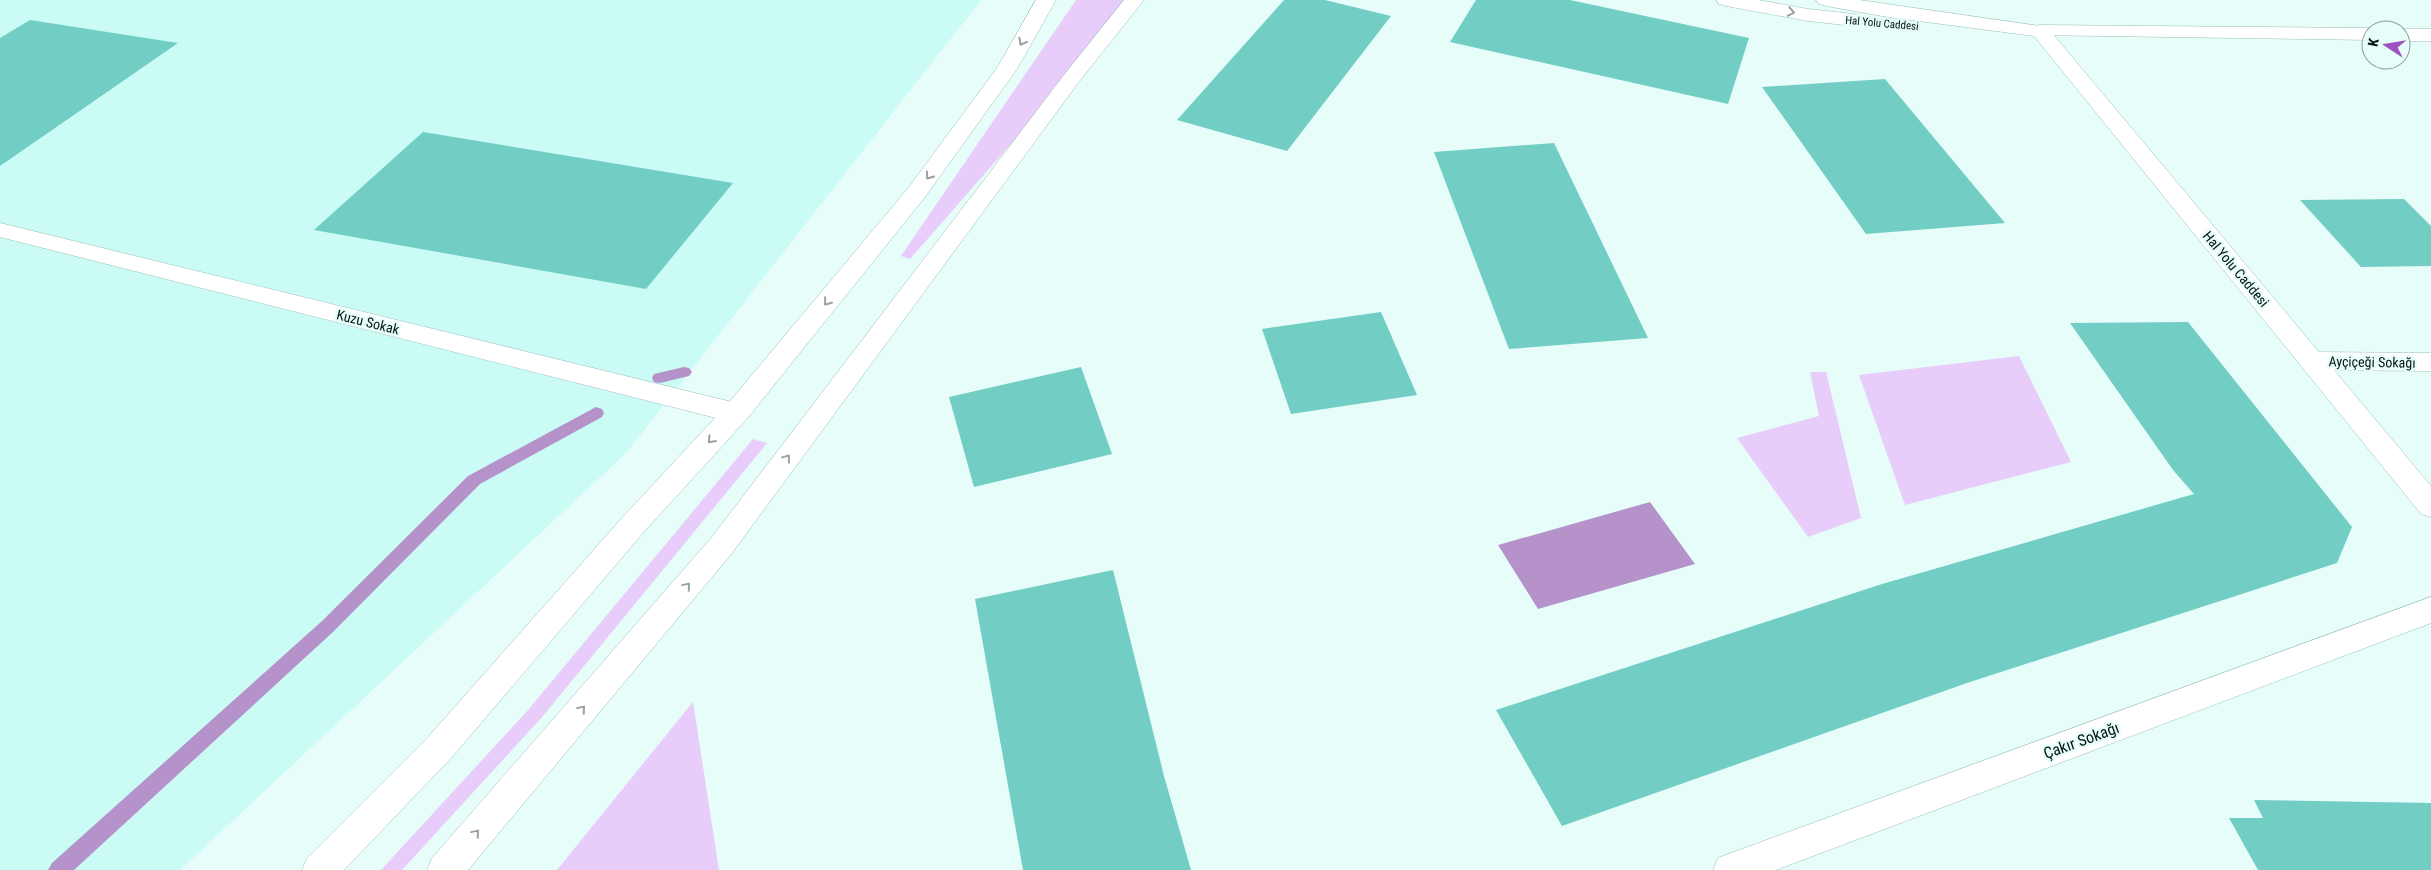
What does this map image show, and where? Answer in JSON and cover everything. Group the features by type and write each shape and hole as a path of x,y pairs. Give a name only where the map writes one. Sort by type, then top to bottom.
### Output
{"street":[{"path":"320,870 441,746 632,526 736,413 917,192 1007,69 1046,0"},
{"path":"445,870 722,545 1071,79 1134,0"},
{"name":"Hal Yolu Caddesi","path":"1726,0 1808,16 1905,26 2040,31"},
{"name":"Hal Yolu Caddesi","path":"1826,0 1888,11 2040,31 2431,506"},
{"path":"2040,31 2361,34"},
{"path":"2411,35 2431,35"},
{"name":"Kuzu Sokak","path":"0,230 736,413"},
{"name":"Ayçiçeği Sokağı","path":"2312,361 2431,362"},
{"name":"Çakır Sokağı","path":"1731,870 2431,610"}],"shaded area":[{"path":"0,0 981,0 626,453 180,870 0,870"},
{"path":"1076,0 1137,0 910,259 901,256"},
{"path":"2019,356 2071,462 1905,505 1859,375"},
{"path":"1810,372 1826,372 1861,518 1808,537 1737,438 1819,416"},
{"path":"753,439 767,443 543,716 402,870 381,870 529,709"},
{"path":"1650,502 1695,564 1538,609 1498,545"},
{"path":"693,702 719,870 557,870"}],"building":[{"path":"1284,0 1325,0 1391,16 1287,151 1177,120"},
{"path":"1476,0 1570,0 1749,38 1728,104 1450,42"},
{"path":"30,20 178,43 0,166 0,38"},
{"path":"1885,79 2005,223 1866,234 1762,87"},
{"path":"423,132 733,183 646,289 314,230"},
{"path":"1554,143 1648,338 1509,349 1434,152"},
{"path":"2404,199 2431,226 2431,266 2361,267 2300,200"},
{"path":"1381,312 1417,395 1291,414 1262,329"},
{"path":"2188,322 2352,527 2337,563 1967,683 1562,826 1496,710 1882,584 2194,494 2173,470 2070,323"},
{"path":"1081,367 1112,454 974,487 949,397"},
{"path":"1113,570 1164,776 1191,870 1023,870 975,599"},
{"path":"2254,800 2431,803 2431,870 2258,870 2229,818 2263,818"}],"waterway":[{"path":"660,378 684,372"},
{"path":"59,870 328,626 474,480 596,413"}]}
